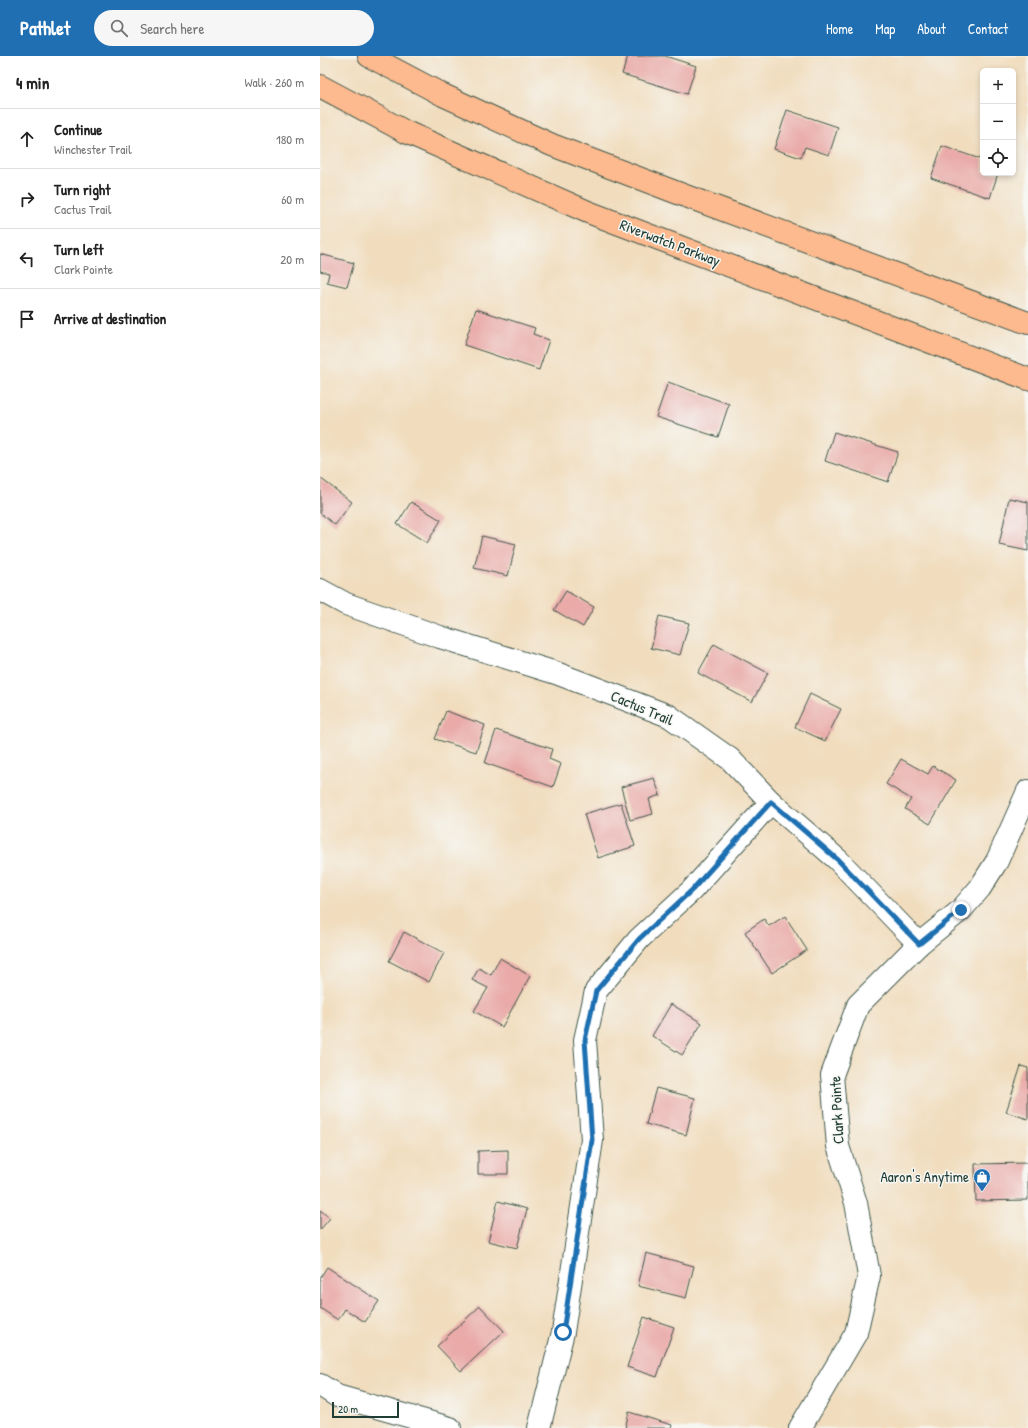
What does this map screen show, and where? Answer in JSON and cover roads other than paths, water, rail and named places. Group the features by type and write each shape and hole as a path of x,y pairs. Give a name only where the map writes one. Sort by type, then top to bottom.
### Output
{"main road":[{"path":"369,56 443,95 552,145 1028,323"},
{"name":"Riverwatch Parkway","path":"320,86 406,132 588,212 1028,379"}],"street":[{"name":"Cactus Trail","path":"320,590 346,604 440,637 556,673 669,716 730,759 771,802 838,860 919,944"},
{"name":"Clark Pointe","path":"800,1428 856,1333 869,1276 856,1203 838,1146 832,1075 858,1005 919,944 961,910 980,888 997,861 1028,791"},
{"path":"539,1428 563,1332 592,1140 585,1040 596,991 639,939 692,890 771,802"},
{"path":"320,1385 338,1396 450,1428"}],"place":[{"name":"Aaron's Anytime","path":"982,1192"}]}
